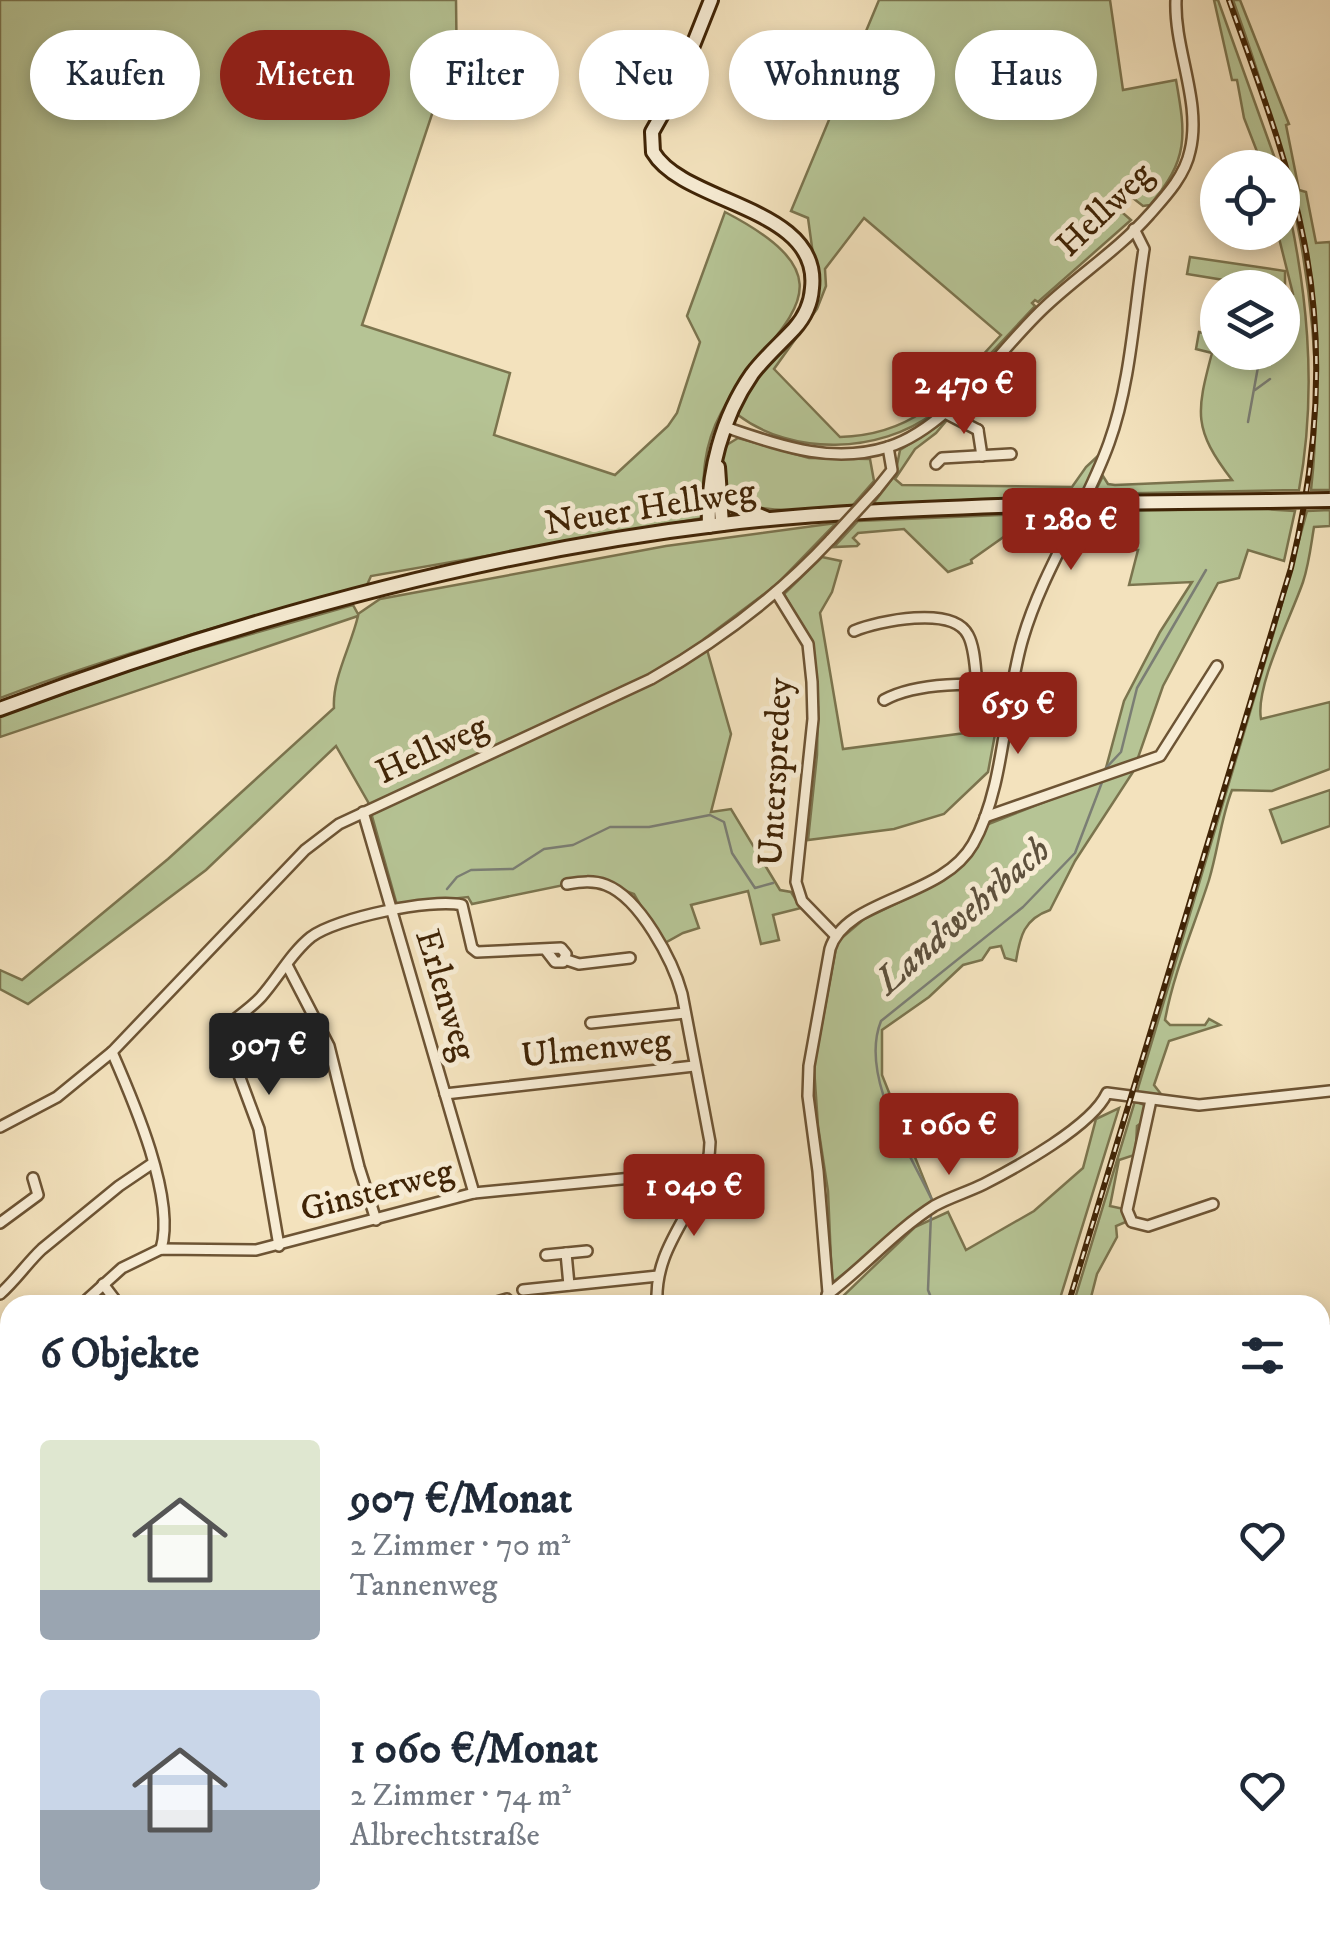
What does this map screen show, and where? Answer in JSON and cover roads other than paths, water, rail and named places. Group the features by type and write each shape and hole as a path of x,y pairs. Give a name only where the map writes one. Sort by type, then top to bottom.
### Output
{"main road":[{"path":"711,0 674,93 652,132 653,152 670,170 784,230 804,249 813,281 809,304 798,324 753,373 725,427 709,486 715,525"},
{"path":"715,525 720,493 718,451"},
{"path":"720,493 733,505 768,519"},
{"name":"Neuer Hellweg","path":"0,708 198,641 354,597 540,555 715,525 1084,503 1330,500"}],"street":[{"name":"Hellweg","path":"725,427 832,456 888,447 910,439 945,413 1042,309 1134,229 1170,190 1190,152 1192,116 1176,26 1176,0"},
{"path":"828,1295 808,1082 826,965 835,935 861,914 917,890 951,868 969,850 985,817 1033,608 1102,464 1114,427 1144,249 1134,229"},
{"path":"945,413 978,430"},
{"path":"978,430 990,422"},
{"path":"978,430 982,456"},
{"name":"Hellweg","path":"0,1127 57,1097 112,1052 305,850 339,824 651,679 719,638 776,592 876,490 892,470 888,447"},
{"path":"936,464 942,458 1011,454"},
{"name":"Unterspredey","path":"776,592 808,644 812,682 813,719 796,882 802,900 835,935"},
{"path":"854,631 919,616 962,628 970,638 978,683"},
{"path":"985,817 1160,756 1216,666"},
{"path":"884,700 898,692 978,683 1012,688"},
{"name":"Erlenweg","path":"363,812 474,1193"},
{"path":"567,884 596,882 610,886 631,903 676,971 710,1142 706,1171 691,1207 664,1253 658,1295"},
{"path":"279,1246 260,1130 226,1040 225,1027 258,1000 312,937 324,929 391,910 444,902 462,905 472,948 477,952 561,948 566,954 564,960 580,964 630,958"},
{"path":"287,965 330,1046 376,1220"},
{"path":"591,1023 684,1013"},
{"path":"112,1052 136,1108 153,1163 163,1206 162,1249"},
{"name":"Ulmenweg","path":"446,1094 694,1066"},
{"path":"833,1295 899,1231 936,1205 986,1183 1039,1151 1093,1112 1108,1092 1151,1100 1230,1104 1330,1091"},
{"path":"1151,1100 1126,1210 1132,1222 1148,1226 1213,1204"},
{"path":"0,1294 24,1273 42,1249 153,1163"},
{"name":"Ginsterweg","path":"91,1295 122,1268 162,1249 256,1250 474,1193 706,1171"},
{"path":"0,1223 38,1194 33,1178"},
{"path":"546,1255 587,1251"},
{"path":"566,1253 570,1285"},
{"path":"522,1290 658,1276"},
{"path":"103,1284 111,1295"}],"waterway":[{"name":"Landwehrbach","path":"1248,422 1257,370"},
{"path":"1255,390 1270,379"},
{"name":"Landwehrbach","path":"1105,769 1121,752 1137,688 1206,570"},
{"name":"Landwehrbach","path":"932,1200 881,1089 876,1065 881,1021 1023,907 1075,853 1104,777"},
{"path":"447,889 457,877 471,870 513,869 544,849 573,845 610,827 649,827 710,815 724,822 732,853 755,888 773,883"},
{"name":"Landwehrbach","path":"930,1295 931,1214"}],"railway":[{"path":"1071,1295 1291,568 1307,487 1316,364 1311,282 1281,150 1229,0"}]}
